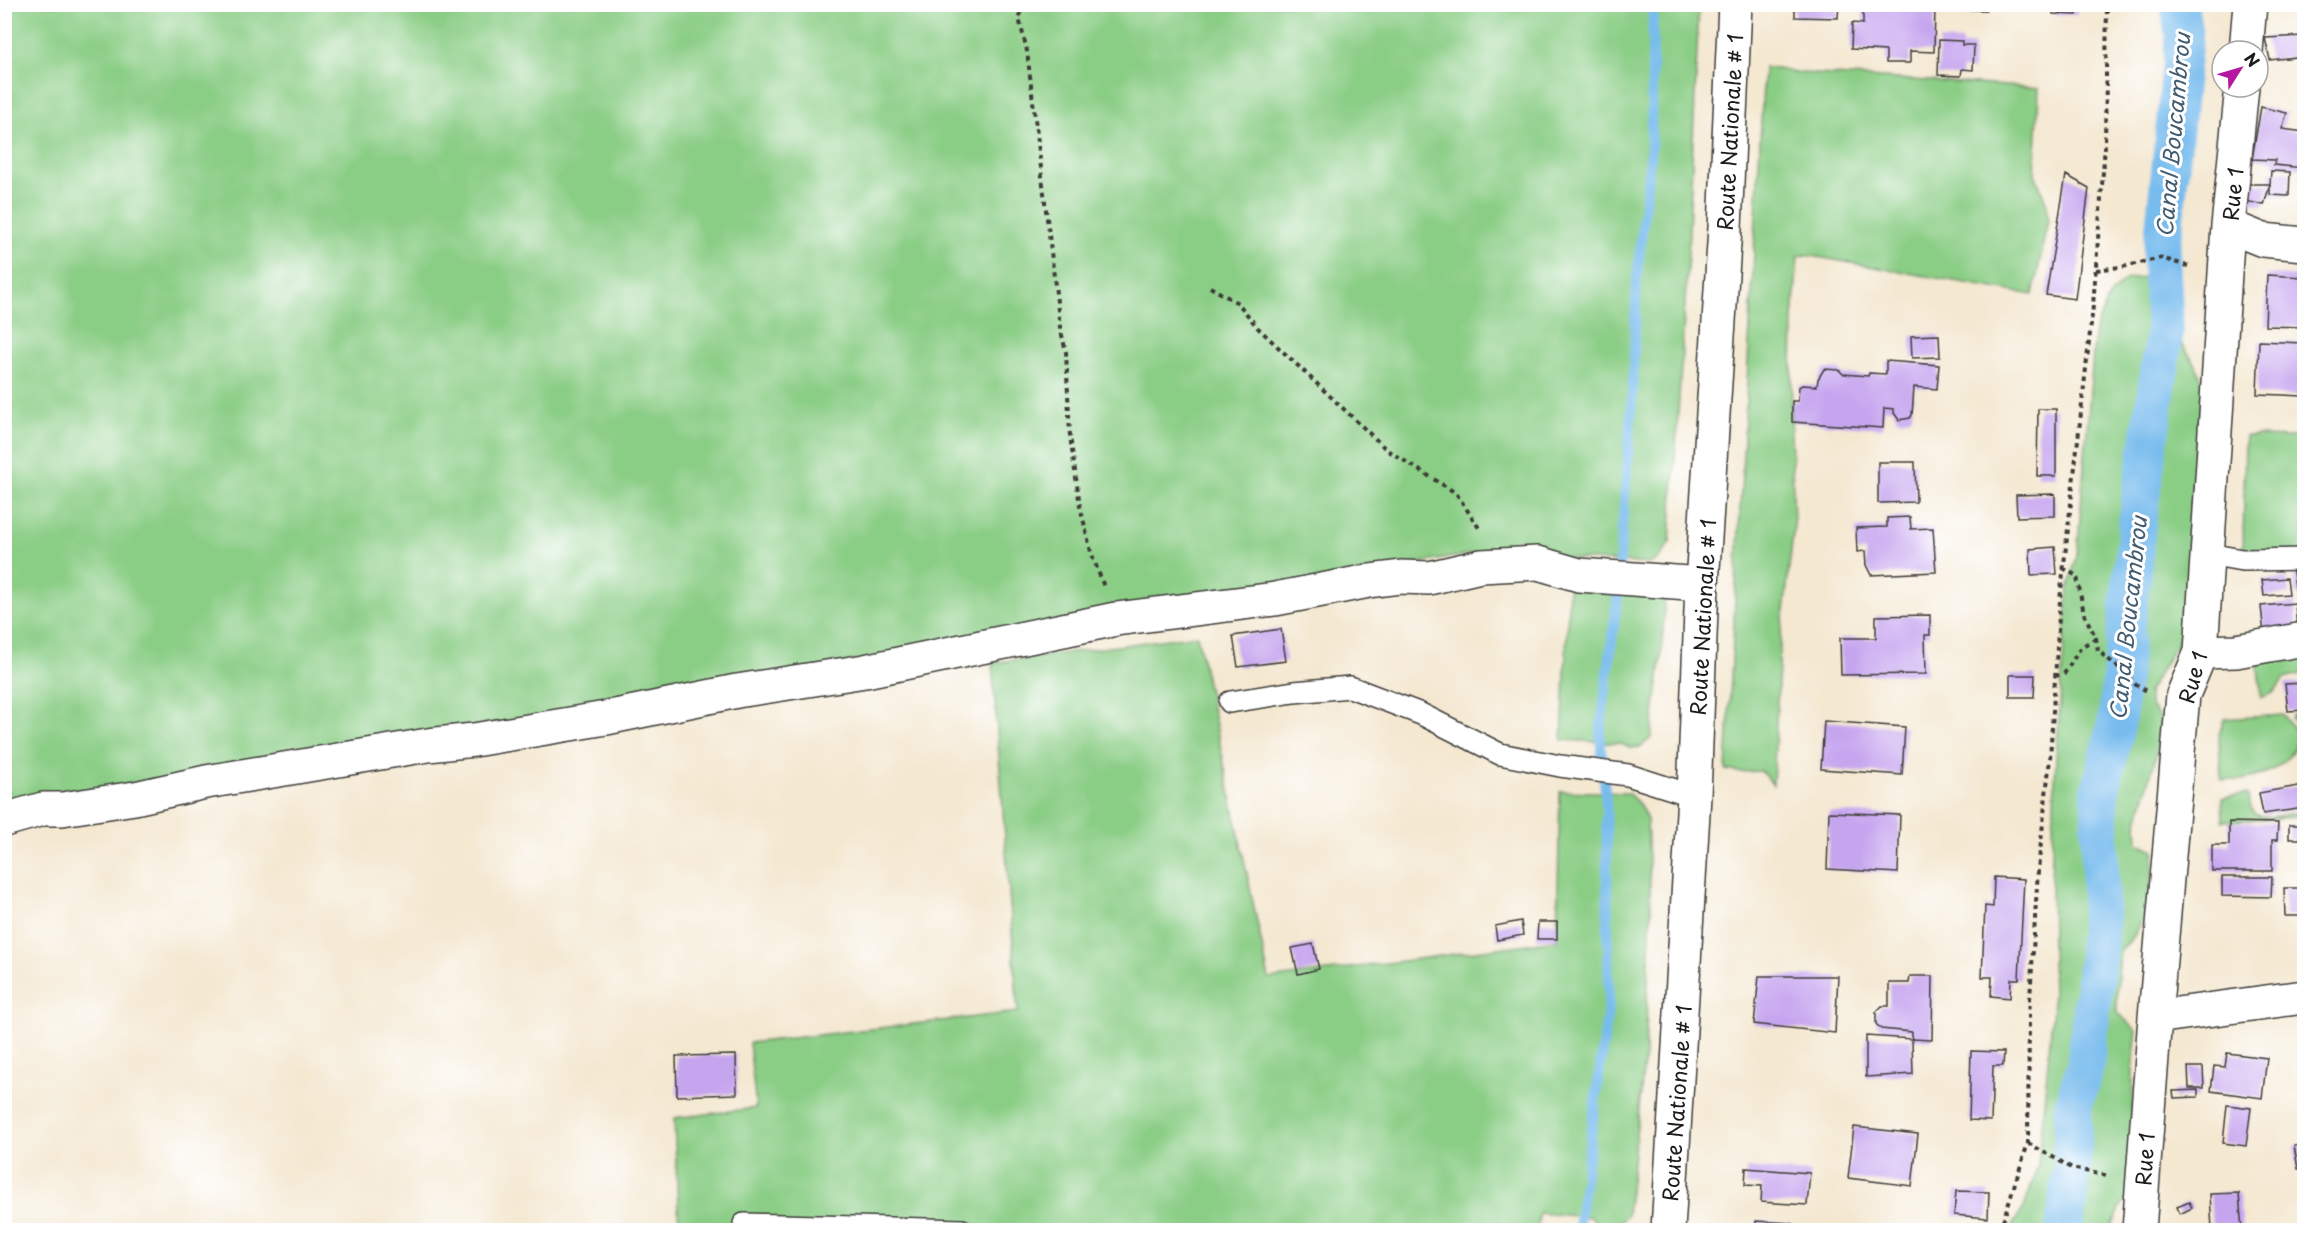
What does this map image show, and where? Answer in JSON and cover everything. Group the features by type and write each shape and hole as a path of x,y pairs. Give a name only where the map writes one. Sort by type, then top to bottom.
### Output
{"street":[{"name":"Route Nationale # 1","path":"1668,1230 1694,795 1702,584 1725,228 1735,4"},
{"path":"2247,39 2250,4"},
{"name":"Rue 1","path":"2139,1230 2183,695 2201,652 2228,226 2241,99"},
{"path":"2228,226 2263,240 2304,244"},
{"path":"4,820 43,809 62,809 135,798 206,782 606,718 737,691 866,670 1116,619 1275,599 1369,582 1401,578 1429,578 1481,566 1538,563 1579,575 1702,584"},
{"path":"2201,652 2236,651 2304,639"},
{"path":"2155,1017 2304,997"}],"lane":[{"path":"2208,554 2242,560 2304,559"},
{"path":"1230,702 1294,692 1350,687 1421,714 1500,754 1560,766 1628,775 1694,795"},
{"path":"744,1224 962,1230"}],"path":[{"path":"1022,4 1020,18 1027,51 1060,327 1066,352 1070,436 1080,506 1091,552 1116,619"},
{"path":"2000,1230 2028,1143 2030,1004 2038,870 2050,758 2063,568 2096,270 2105,145 2107,4"},
{"path":"2096,270 2161,258 2181,262 2197,270 2211,268 2226,259"},
{"path":"1210,287 1238,303 1258,328 1388,450 1456,493 1485,537 1497,566"},
{"path":"2063,568 2077,576 2084,614 2096,638 2098,651 2122,670 2136,685 2155,695 2183,695"},
{"path":"2055,676 2064,674 2081,647 2096,638"},
{"path":"2028,1143 2072,1168 2122,1179 2141,1188"}],"green space":[{"path":"5,5 1699,5 1688,253 1670,543 1660,557 1650,564 1546,557 1523,545 5,809"},
{"path":"1764,67 1802,73 2039,88 2035,174 2047,205 2048,220 2033,295 1806,255 1798,256 1793,319 1791,431 1794,525 1780,645 1773,785 1761,771 1726,770"},
{"path":"2146,277 2150,289 2153,316 2136,448 2128,569 2111,720 2093,786 2093,927 2088,1002 2078,1075 2067,1112 2063,1202 2058,1230 2013,1230 2013,1224 2024,1208 2038,1165 2053,1008 2051,881 2056,758 2068,590 2077,555 2095,329 2111,293 2127,279"},
{"path":"2182,344 2195,363 2207,392 2201,412 2195,451 2190,533 2195,544 2185,630 2148,692 2151,707 2161,719 2158,748 2137,825 2138,843 2155,850 2148,908 2136,933 2120,952 2117,1012 2137,1031 2133,1064 2132,1171 2126,1199 2109,1230 2073,1230 2080,1185 2101,966 2112,780 2128,703 2146,566 2165,375 2173,348"},
{"path":"2245,436 2304,437 2304,555 2243,556"},
{"path":"1569,588 1665,597 1661,661 1651,738 1641,747 1629,748 1620,743 1562,740"},
{"path":"1197,635 1269,979 1557,940 1560,791 1628,793 1640,805 1647,820 1651,909 1645,1055 1627,1216 1615,1227 1599,1225 1590,1217 1539,1213 1538,1230 679,1230 674,1118 756,1108 749,1043 1018,1012 992,663"},
{"path":"2304,645 2304,674 2284,679 2273,693 2261,698 2257,654"},
{"path":"2304,713 2304,731 2292,719 2294,714"},
{"path":"2283,715 2298,735 2292,752 2286,759 2272,770 2255,777 2221,780 2219,735 2224,719"},
{"path":"2247,794 2252,810 2257,815 2277,816 2304,811 2304,817 2223,821 2222,798"}],"building":[{"path":"1795,4 1839,4 1838,18 1795,17"},
{"path":"1946,4 1986,4 1986,10 1946,10"},
{"path":"2053,4 2077,4 2077,15 2053,14"},
{"path":"1863,5 1935,7 1934,52 1910,51 1910,63 1886,63 1886,51 1851,49 1852,23 1863,24"},
{"path":"2304,36 2304,56 2270,60 2270,39 2265,38"},
{"path":"1939,40 1962,41 1962,45 1974,45 1973,70 1962,69 1961,76 1938,75"},
{"path":"2261,107 2287,113 2282,129 2304,132 2304,168 2274,165 2275,160 2252,159"},
{"path":"2271,171 2290,172 2289,196 2270,195"},
{"path":"2066,175 2089,188 2075,299 2046,295"},
{"path":"2246,184 2270,184 2264,205 2245,201"},
{"path":"2302,189 2304,189 2304,213 2302,213"},
{"path":"2267,275 2304,277 2304,327 2265,326"},
{"path":"1939,335 1940,357 1912,358 1911,336"},
{"path":"2259,341 2304,343 2304,396 2257,394"},
{"path":"1886,361 1939,365 1937,389 1914,387 1910,418 1899,420 1894,409 1884,408 1883,428 1792,422 1792,401 1798,401 1799,387 1802,385 1817,386 1824,369 1839,370 1843,374 1868,376 1869,373 1886,374"},
{"path":"2038,409 2056,409 2056,476 2037,476"},
{"path":"1878,462 1915,462 1916,502 1878,503"},
{"path":"2055,494 2055,516 2017,517 2016,495"},
{"path":"1910,517 1911,529 1933,528 1936,572 1871,575 1866,565 1865,551 1857,552 1856,528 1887,527 1887,518"},
{"path":"2055,547 2057,574 2031,575 2030,549"},
{"path":"2304,571 2304,594 2296,594 2293,572"},
{"path":"2287,578 2289,594 2264,596 2262,580"},
{"path":"2295,603 2297,631 2264,635 2261,606"},
{"path":"1930,615 1930,635 1925,635 1926,674 1841,675 1840,638 1876,638 1876,616"},
{"path":"1281,629 1286,661 1238,667 1233,636"},
{"path":"2010,675 2035,675 2034,697 2010,697"},
{"path":"2304,683 2304,710 2288,711 2285,684"},
{"path":"1824,721 1905,727 1902,775 1821,769"},
{"path":"2304,785 2304,808 2263,814 2259,793"},
{"path":"1829,812 1900,815 1898,873 1827,869"},
{"path":"2229,822 2278,823 2277,840 2272,840 2272,871 2212,871 2212,845 2229,845"},
{"path":"2289,825 2300,825 2300,839 2289,839"},
{"path":"1994,877 2024,879 2019,979 2011,979 2010,998 1991,996 1992,977 1982,977 1985,906 1993,907"},
{"path":"2222,877 2272,877 2271,897 2222,896"},
{"path":"2284,888 2304,888 2304,916 2285,916"},
{"path":"1521,921 1523,935 1497,940 1495,926"},
{"path":"1538,922 1557,922 1557,939 1537,939"},
{"path":"1313,944 1319,969 1298,974 1292,948"},
{"path":"1759,976 1838,976 1835,1033 1754,1024"},
{"path":"1910,976 1933,976 1932,1040 1912,1039 1912,1032 1881,1029 1876,1024 1876,1012 1882,1006 1889,1006 1889,983 1909,983"},
{"path":"1866,1036 1912,1039 1913,1074 1866,1077"},
{"path":"1971,1051 2004,1052 2003,1066 1993,1066 1991,1121 1969,1120"},
{"path":"2227,1053 2267,1058 2262,1098 2211,1091 2214,1066 2225,1067"},
{"path":"736,1055 737,1094 677,1096 676,1056"},
{"path":"2188,1067 2203,1067 2204,1088 2189,1088"},
{"path":"2198,1090 2198,1097 2174,1098 2173,1091"},
{"path":"2227,1105 2251,1108 2246,1146 2223,1143"},
{"path":"1854,1127 1918,1134 1912,1186 1848,1178"},
{"path":"2304,1144 2304,1168 2298,1169 2294,1146"},
{"path":"1746,1168 1810,1173 1807,1205 1761,1202 1762,1186 1745,1185"},
{"path":"1956,1191 1989,1192 1988,1218 1954,1215"},
{"path":"2239,1193 2242,1230 2212,1230 2210,1194"},
{"path":"2189,1202 2192,1208 2180,1214 2177,1207"},
{"path":"1756,1221 1791,1223 1790,1230 1755,1230"}],"waterway":[{"path":"1619,569 1632,404 1637,277 1651,149 1653,4"},
{"name":"Canal Boucambrou","path":"2064,1230 2072,1168 2073,1106 2085,1067 2095,981 2100,920 2100,792 2116,726 2138,517 2165,331 2161,258 2184,36 2179,4"},
{"path":"1578,1230 1609,1001 1606,801 1600,735 1619,586"}]}
